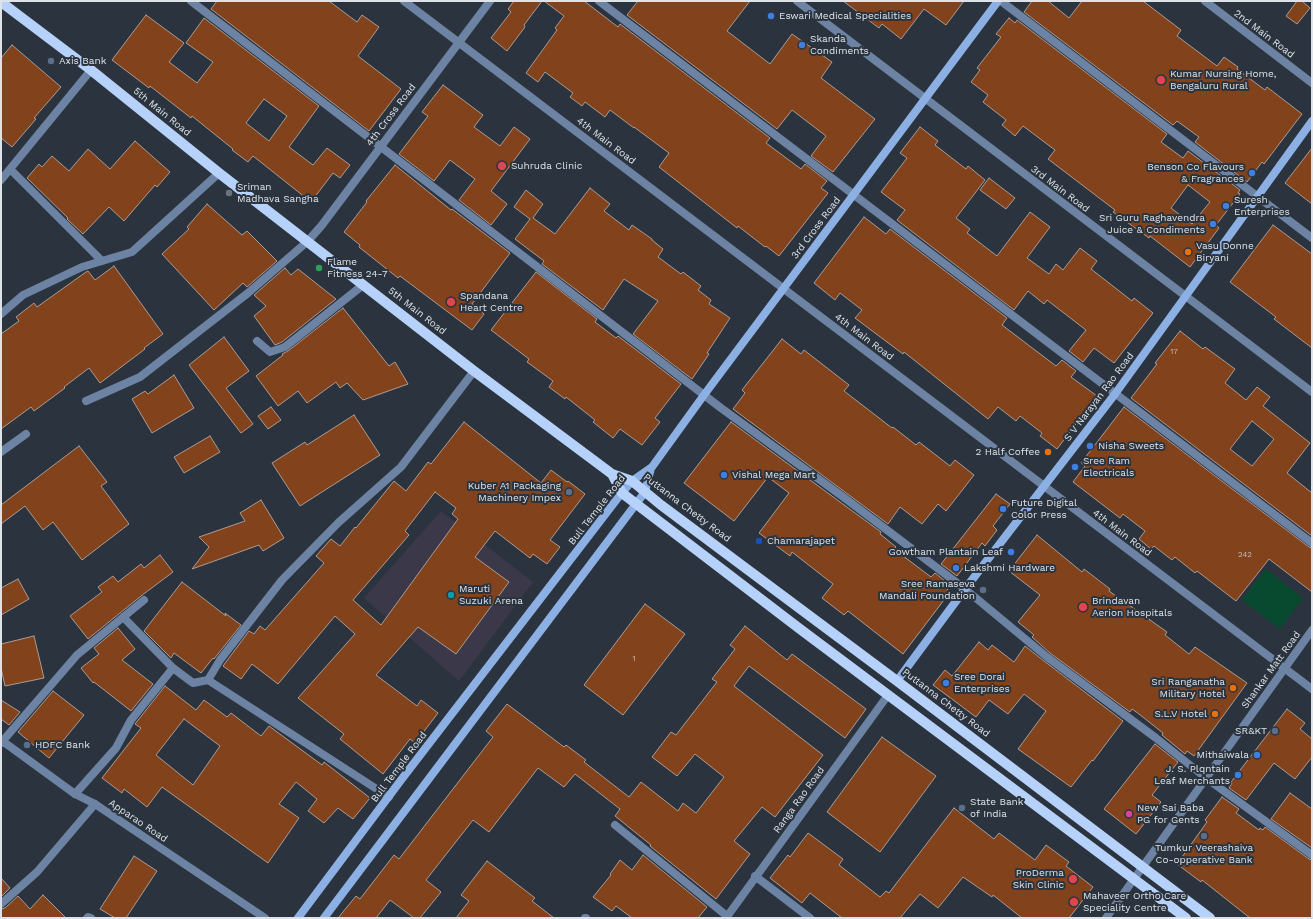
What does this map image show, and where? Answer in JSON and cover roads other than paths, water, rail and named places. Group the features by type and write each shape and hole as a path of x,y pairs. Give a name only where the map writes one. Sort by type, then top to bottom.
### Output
{"main road":[{"name":"3rd Cross Road","path":"651,468 925,99 1000,1"},
{"name":"5th Main Road","path":"1,2 91,70 219,173 474,371 612,474"},
{"name":"S V Narayan Rao Road","path":"897,681 965,589 1115,394 1312,121"},
{"path":"324,918 637,504 645,492 651,468"},
{"name":"Bull Temple Road","path":"298,918 622,493 632,481 651,468"},
{"name":"Puttanna Chetty Road","path":"612,474 632,481 1210,918"},
{"path":"612,474 622,493 888,695 1186,918"}],"street":[{"path":"191,1 704,395 842,496 965,589 1047,657 1206,778 1312,855"},
{"name":"4th Main Road","path":"404,1 1312,689"},
{"name":"4th Cross Road","path":"86,401 140,377 248,293 308,241 322,225 490,1"},
{"path":"599,1 1312,543"},
{"name":"3rd Main Road","path":"797,1 1312,392"},
{"path":"1000,1 1312,238"},
{"name":"2nd Main Road","path":"1205,1 1312,83"},
{"path":"1,180 11,170 91,70"},
{"path":"11,170 102,261"},
{"path":"1,314 23,295 82,267 132,252 219,173"},
{"path":"257,341 270,352 285,346 363,285"},
{"path":"208,680 220,660 282,580 339,522 401,467 474,371"},
{"path":"1,452 26,434"},
{"path":"2,741 77,655 144,600"},
{"path":"123,617 172,668 193,683 208,680 389,797"},
{"name":"Shankar Matt Road","path":"1106,918 1312,630"},
{"path":"75,794 116,748 131,720 172,668"},
{"name":"Ranga Rao Road","path":"726,917 888,695"},
{"name":"Apparao Road","path":"2,741 75,794 95,804 265,918"},
{"path":"1,904 37,872 95,804"},
{"path":"615,825 726,917"},
{"path":"756,876 810,918"},
{"path":"87,918 92,918"}],"place":[{"name":"Eswari Medical Specialities","path":"771,16"},
{"name":"Skanda Condiments","path":"802,45"},
{"name":"Axis Bank","path":"51,61"},
{"name":"Kumar Nursing Home, Bengaluru Rural","path":"1161,80"},
{"name":"Suhruda Clinic","path":"502,166"},
{"name":"Benson Co Flavours & Fragrances","path":"1252,173"},
{"name":"Sriman Madhava Sangha","path":"229,193"},
{"name":"Suresh Enterprises","path":"1226,206"},
{"name":"Sri Guru Raghavendra Juice & Condiments","path":"1213,224"},
{"name":"Vasu Donne Biryani","path":"1188,252"},
{"name":"Flame Fitness 24-7","path":"319,268"},
{"name":"Spandana Heart Centre","path":"451,302"},
{"name":"Nisha Sweets","path":"1090,446"},
{"name":"2 Half Coffee","path":"1048,452"},
{"name":"Sree Ram Electricals","path":"1075,467"},
{"name":"Vishal Mega Mart","path":"724,475"},
{"name":"Kuber A1 Packaging Machinery Impex","path":"569,492"},
{"name":"Future Digital Color Press","path":"1003,509"},
{"name":"Chamarajapet","path":"759,541"},
{"name":"Gowtham Plantain Leaf","path":"1011,552"},
{"name":"Lakshmi Hardware","path":"956,568"},
{"name":"Sree Ramaseva Mandali Foundation","path":"983,590"},
{"name":"Maruti Suzuki Arena","path":"451,595"},
{"name":"Brindavan Aerion Hospitals","path":"1083,607"},
{"name":"Sree Dorai Enterprises","path":"946,683"},
{"name":"Sri Ranganatha Military Hotel","path":"1233,688"},
{"name":"S.L.V Hotel","path":"1215,714"},
{"name":"SR&KT","path":"1275,731"},
{"name":"HDFC Bank","path":"27,745"},
{"name":"Mithaiwala","path":"1257,755"},
{"name":"J. S. Plqntain Leaf Merchants","path":"1238,775"},
{"name":"State Bank of India","path":"962,808"},
{"name":"New Sai Baba PG for Gents","path":"1129,814"},
{"name":"Tumkur Veerashaiva Co-opperative Bank","path":"1204,836"},
{"name":"ProDerma Skin Clinic","path":"1073,879"},
{"name":"Mahaveer Ortho Care Speciality Centre","path":"1074,902"}]}
